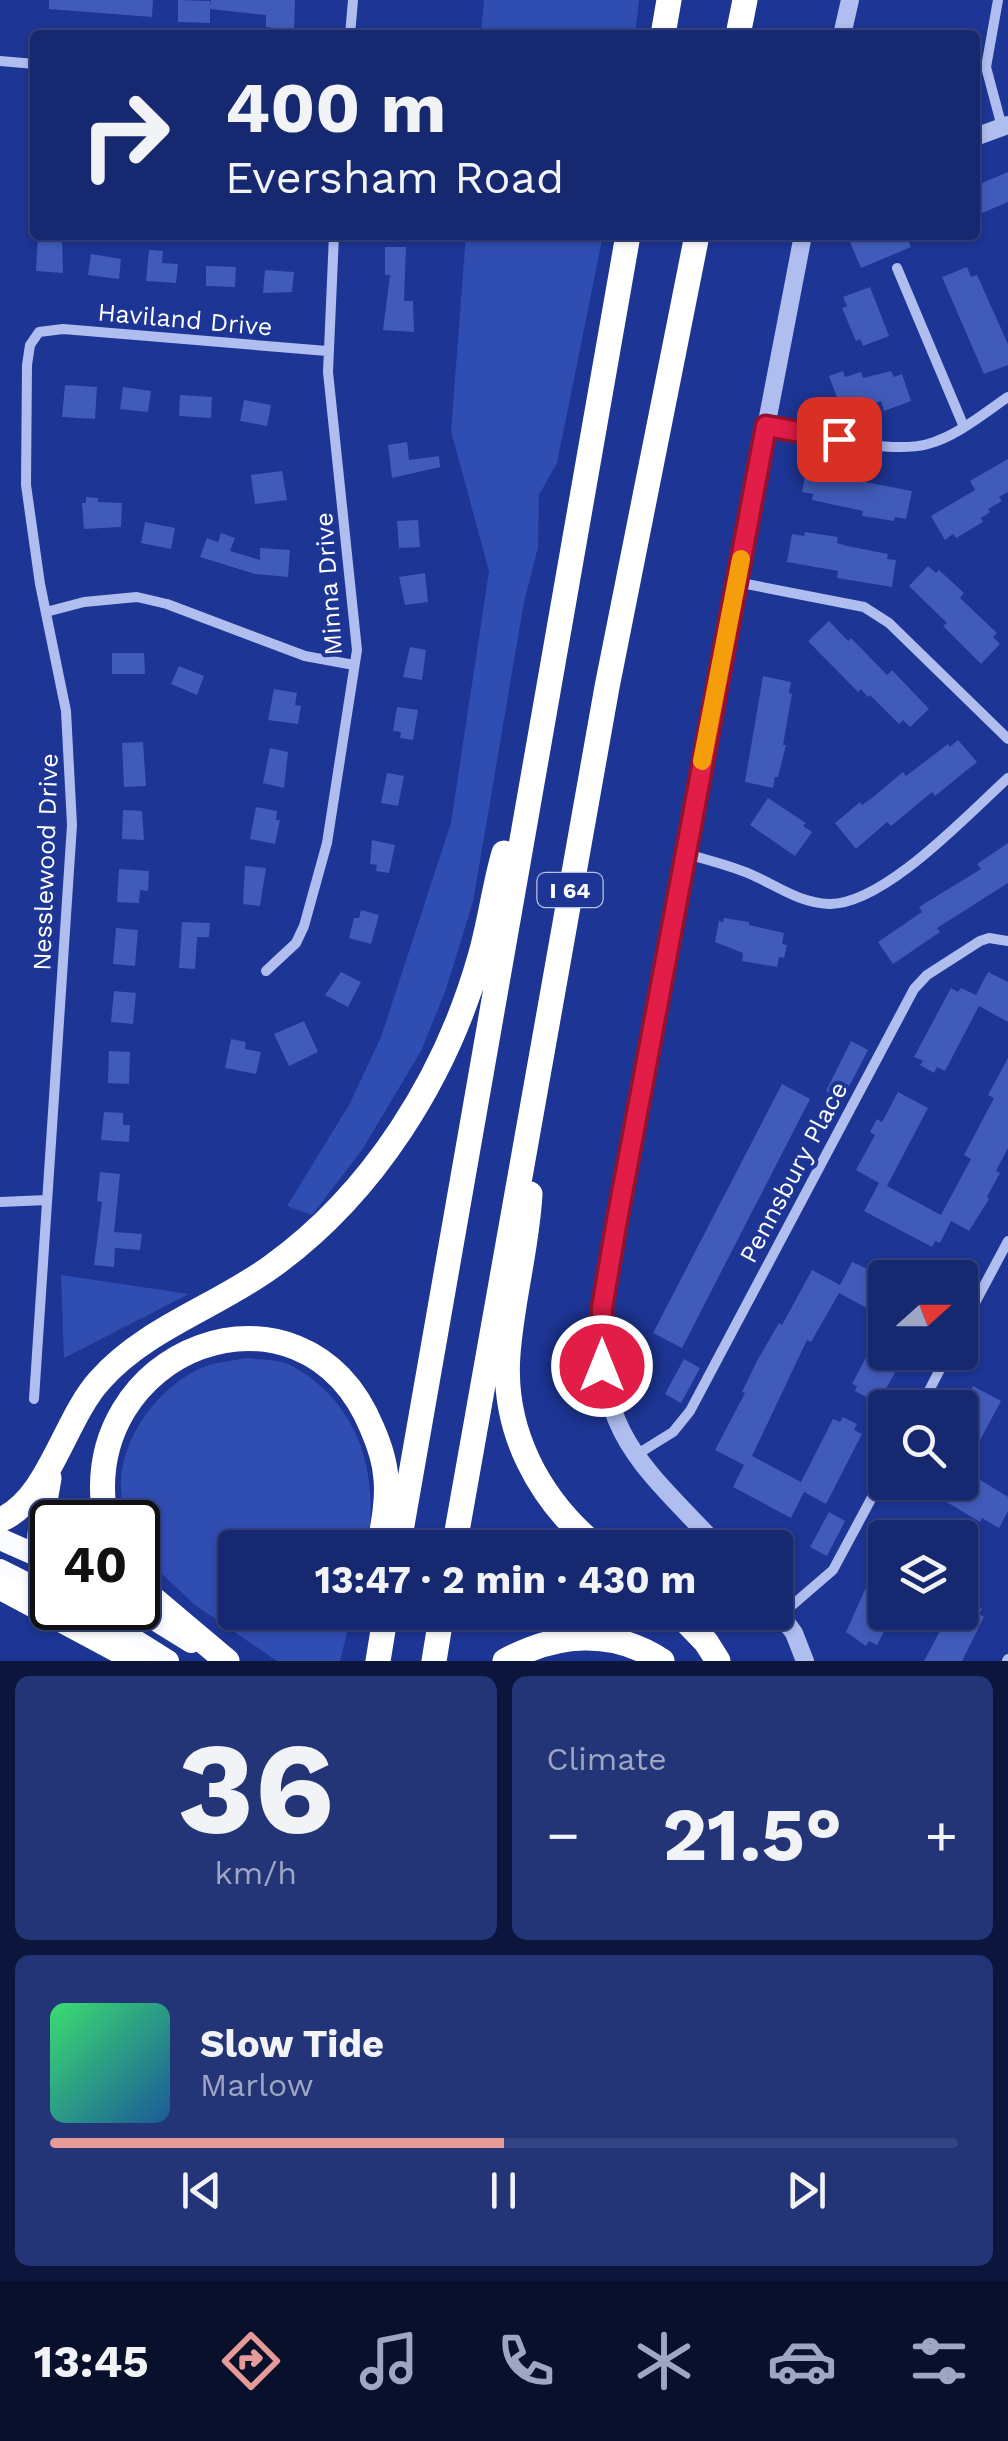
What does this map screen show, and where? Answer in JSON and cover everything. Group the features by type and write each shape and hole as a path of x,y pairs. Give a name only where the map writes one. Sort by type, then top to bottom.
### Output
{"highway":[{"path":"664,30 670,0"},
{"path":"739,30 746,0"},
{"name":"I 64","path":"401,1530 627,240"},
{"name":"I 64","path":"457,1530 607,687 696,240"},
{"path":"0,1520 16,1512 30,1498 85,1398 120,1359 277,1263 330,1217 381,1157 438,1064 467,996 541,728"},
{"path":"535,1084 528,1226 507,1356 510,1400 520,1443 544,1493 579,1530"},
{"path":"103,1500 104,1462 116,1422 135,1393 160,1368 197,1347 260,1339 286,1345 318,1360 344,1382 359,1402 378,1442 386,1478 382,1530"},
{"path":"44,1500 50,1464"},
{"path":"0,1538 30,1552"},
{"path":"0,1570 30,1585"},
{"path":"0,1587 138,1661"},
{"path":"160,1604 228,1661"},
{"path":"160,1623 219,1661"},
{"path":"118,1630 168,1661"},
{"path":"374,1630 374,1661"},
{"path":"374,1661 382,1630"},
{"path":"434,1661 439,1630"},
{"path":"695,1630 718,1661"},
{"path":"505,1661 540,1644 579,1637 623,1642 662,1661"}],"street":[{"path":"350,30 353,0"},
{"path":"843,30 850,0"},
{"path":"980,135 1005,126 986,67 998,0"},
{"path":"0,61 30,64"},
{"name":"Minna Drive","path":"266,971 296,943 304,926 326,843 354,665 355,625 327,351 334,240"},
{"path":"704,1530 636,1455 614,1420 604,1384 602,1308 802,240"},
{"path":"897,268 964,427"},
{"name":"Haviland Drive","path":"40,332 63,330 327,351"},
{"name":"Nesslewood Drive","path":"34,1398 72,810 65,703 30,521 25,453 27,365 30,345 40,332"},
{"path":"766,426 898,447 927,444 964,427 1008,397"},
{"path":"736,582 864,607 889,622 1008,739"},
{"path":"46,612 84,602 138,597 167,604 305,656 354,665"},
{"path":"684,854 734,868 785,893 830,904 846,901 884,886 913,864 1008,778"},
{"name":"Pennsbury Place","path":"636,1455 673,1432 690,1410 914,989 928,975 980,941 1008,941"},
{"path":"0,1202 47,1200"},
{"path":"978,1297 1008,1240"},
{"path":"793,1599 833,1570 871,1500"},
{"path":"792,1630 805,1661"}],"shaded area":[{"path":"484,0 639,0 636,30 481,30"},
{"path":"466,240 602,240 557,463 539,495 538,547 524,602 473,902 445,992 421,1051 362,1150 312,1215 287,1206 349,1105 381,1037 451,823 489,571 451,431"},
{"path":"61,1275 189,1294 64,1358"},
{"path":"247,1358 276,1361 315,1381 349,1421 367,1468 370,1494 369,1530 218,1530 218,1621 160,1572 160,1500 122,1500 121,1477 126,1454 147,1412 181,1379 217,1363"},
{"path":"232,1630 348,1630 340,1661 277,1661"}],"building":[{"path":"49,0 153,0 152,17 49,9"},
{"path":"178,0 210,1 210,5 211,0 295,0 294,30 266,27 266,15 210,9 210,23 178,22"},
{"path":"1008,172 1008,202 980,214 980,184"},
{"path":"38,240 62,240 63,273 36,271"},
{"path":"908,240 911,247 861,268 850,242"},
{"path":"385,247 406,247 404,301 413,301 414,332 383,330 390,275 385,275"},
{"path":"149,250 163,251 162,263 178,264 176,283 146,281"},
{"path":"91,254 121,259 119,279 88,275"},
{"path":"206,266 236,267 235,287 206,286"},
{"path":"967,267 971,277 977,275 1008,344 1008,365 984,374 942,277"},
{"path":"265,270 294,272 292,292 263,293"},
{"path":"870,287 889,336 863,346 860,339 856,341 842,308 847,306 843,297"},
{"path":"843,371 845,377 861,372 863,378 891,371 894,377 902,374 911,401 884,411 881,401 856,410 852,399 839,403 829,376"},
{"path":"65,385 97,387 95,419 62,417"},
{"path":"123,387 151,391 148,412 120,409"},
{"path":"180,395 212,397 211,418 179,416"},
{"path":"244,400 271,405 267,426 240,421"},
{"path":"407,442 409,460 439,456 440,467 392,478 388,445"},
{"path":"1008,459 1008,492 999,497 1002,501 988,509 990,512 981,518 983,522 945,540 931,516 975,490 970,481"},
{"path":"807,466 912,491 906,519 862,516 863,511 812,500 813,494 802,492"},
{"path":"282,471 287,500 255,504 251,475"},
{"path":"86,497 122,503 121,527 84,529 82,503 86,503"},
{"path":"418,520 420,547 399,548 397,521"},
{"path":"145,522 175,528 171,549 141,543"},
{"path":"805,532 838,537 837,543 888,554 887,559 896,560 892,587 837,578 838,571 787,562 792,534 804,536"},
{"path":"221,533 235,538 230,551 260,560 260,548 290,550 288,577 255,574 200,557 207,538 218,542"},
{"path":"928,566 936,573 939,570 964,593 960,598 997,633 993,637 1000,644 981,664 909,586"},
{"path":"425,573 428,602 405,605 399,577"},
{"path":"829,621 887,675 892,670 929,709 910,727 903,720 899,724 870,695 861,689 858,692 808,641"},
{"path":"410,647 426,650 422,680 403,677"},
{"path":"112,653 144,653 145,674 112,674"},
{"path":"179,666 204,676 197,695 171,684"},
{"path":"763,676 791,682 786,745 773,788 745,782"},
{"path":"274,689 297,693 295,705 301,706 298,724 268,720"},
{"path":"397,707 418,710 413,740 400,738 401,732 393,731"},
{"path":"958,740 977,762 891,826 887,822 856,849 835,823 903,772 906,776"},
{"path":"143,742 146,786 124,787 122,743"},
{"path":"270,748 288,752 284,788 263,783"},
{"path":"387,773 404,776 398,806 381,803"},
{"path":"768,798 806,823 803,826 812,832 795,856 750,825"},
{"path":"256,807 277,811 276,820 280,820 275,844 250,839"},
{"path":"123,810 142,811 144,840 122,839"},
{"path":"372,840 395,845 389,873 376,871 377,865 370,864"},
{"path":"1008,843 1008,883 937,928 940,932 893,964 878,942 922,912 919,907 981,869 977,864"},
{"path":"245,866 266,868 260,906 243,904"},
{"path":"119,869 149,871 148,891 140,890 139,903 117,902"},
{"path":"361,910 379,915 371,944 349,938 354,918 359,918"},
{"path":"724,918 784,933 782,944 787,945 777,967 742,961 743,953 715,942 719,921"},
{"path":"182,922 210,923 209,937 197,937 195,969 179,968"},
{"path":"116,928 138,930 135,966 113,964"},
{"path":"341,972 361,982 348,1007 325,995"},
{"path":"988,972 1008,982 1008,1022 979,1006 945,1071 937,1067 934,1073 920,1065 923,1061 914,1057 951,988 976,995"},
{"path":"114,991 136,993 133,1024 111,1022"},
{"path":"304,1021 318,1052 289,1066 274,1034"},
{"path":"231,1039 246,1042 245,1049 261,1052 256,1074 225,1068"},
{"path":"851,1041 868,1050 842,1100 826,1091"},
{"path":"109,1051 130,1052 129,1084 108,1083"},
{"path":"1008,1058 1008,1148 996,1171 1000,1173 989,1199 969,1231 951,1221 940,1243 935,1241 932,1247 864,1211 879,1183 856,1170 875,1135 870,1132 877,1119 882,1122 898,1092 928,1108 887,1186 941,1215 971,1159 964,1155 994,1098 988,1095"},
{"path":"782,1084 810,1099 682,1348 653,1333"},
{"path":"104,1112 123,1113 123,1125 130,1125 129,1142 101,1140"},
{"path":"100,1172 120,1174 114,1232 142,1234 140,1250 115,1248 114,1267 94,1265 102,1202 97,1201"},
{"path":"852,1262 868,1269 868,1309 839,1293 811,1342 807,1340 752,1456 801,1482 833,1419 840,1422 843,1417 857,1424 854,1430 862,1434 826,1504 804,1492 791,1518 733,1487 744,1465 715,1450 757,1361 812,1270 840,1285"},
{"path":"868,1353 868,1370 897,1370 885,1390 868,1390 868,1398 855,1391 857,1386 852,1384"},
{"path":"684,1359 700,1368 681,1403 665,1394"},
{"path":"973,1386 1001,1401 978,1444 978,1390 971,1390"},
{"path":"978,1479 1008,1497 1008,1511 999,1528 982,1518 980,1522 943,1500 978,1500"},
{"path":"829,1512 845,1521 827,1556 810,1547"},
{"path":"868,1583 868,1630 885,1630 877,1645 869,1641 866,1646 846,1632"},
{"path":"978,1607 984,1617 978,1629"},
{"path":"940,1630 978,1630 962,1661 924,1661"}],"slow traffic":[{"path":"702,761 741,559"}],"route":[{"path":"602,1366 602,1308 617,1220 766,426 839,439"}]}
